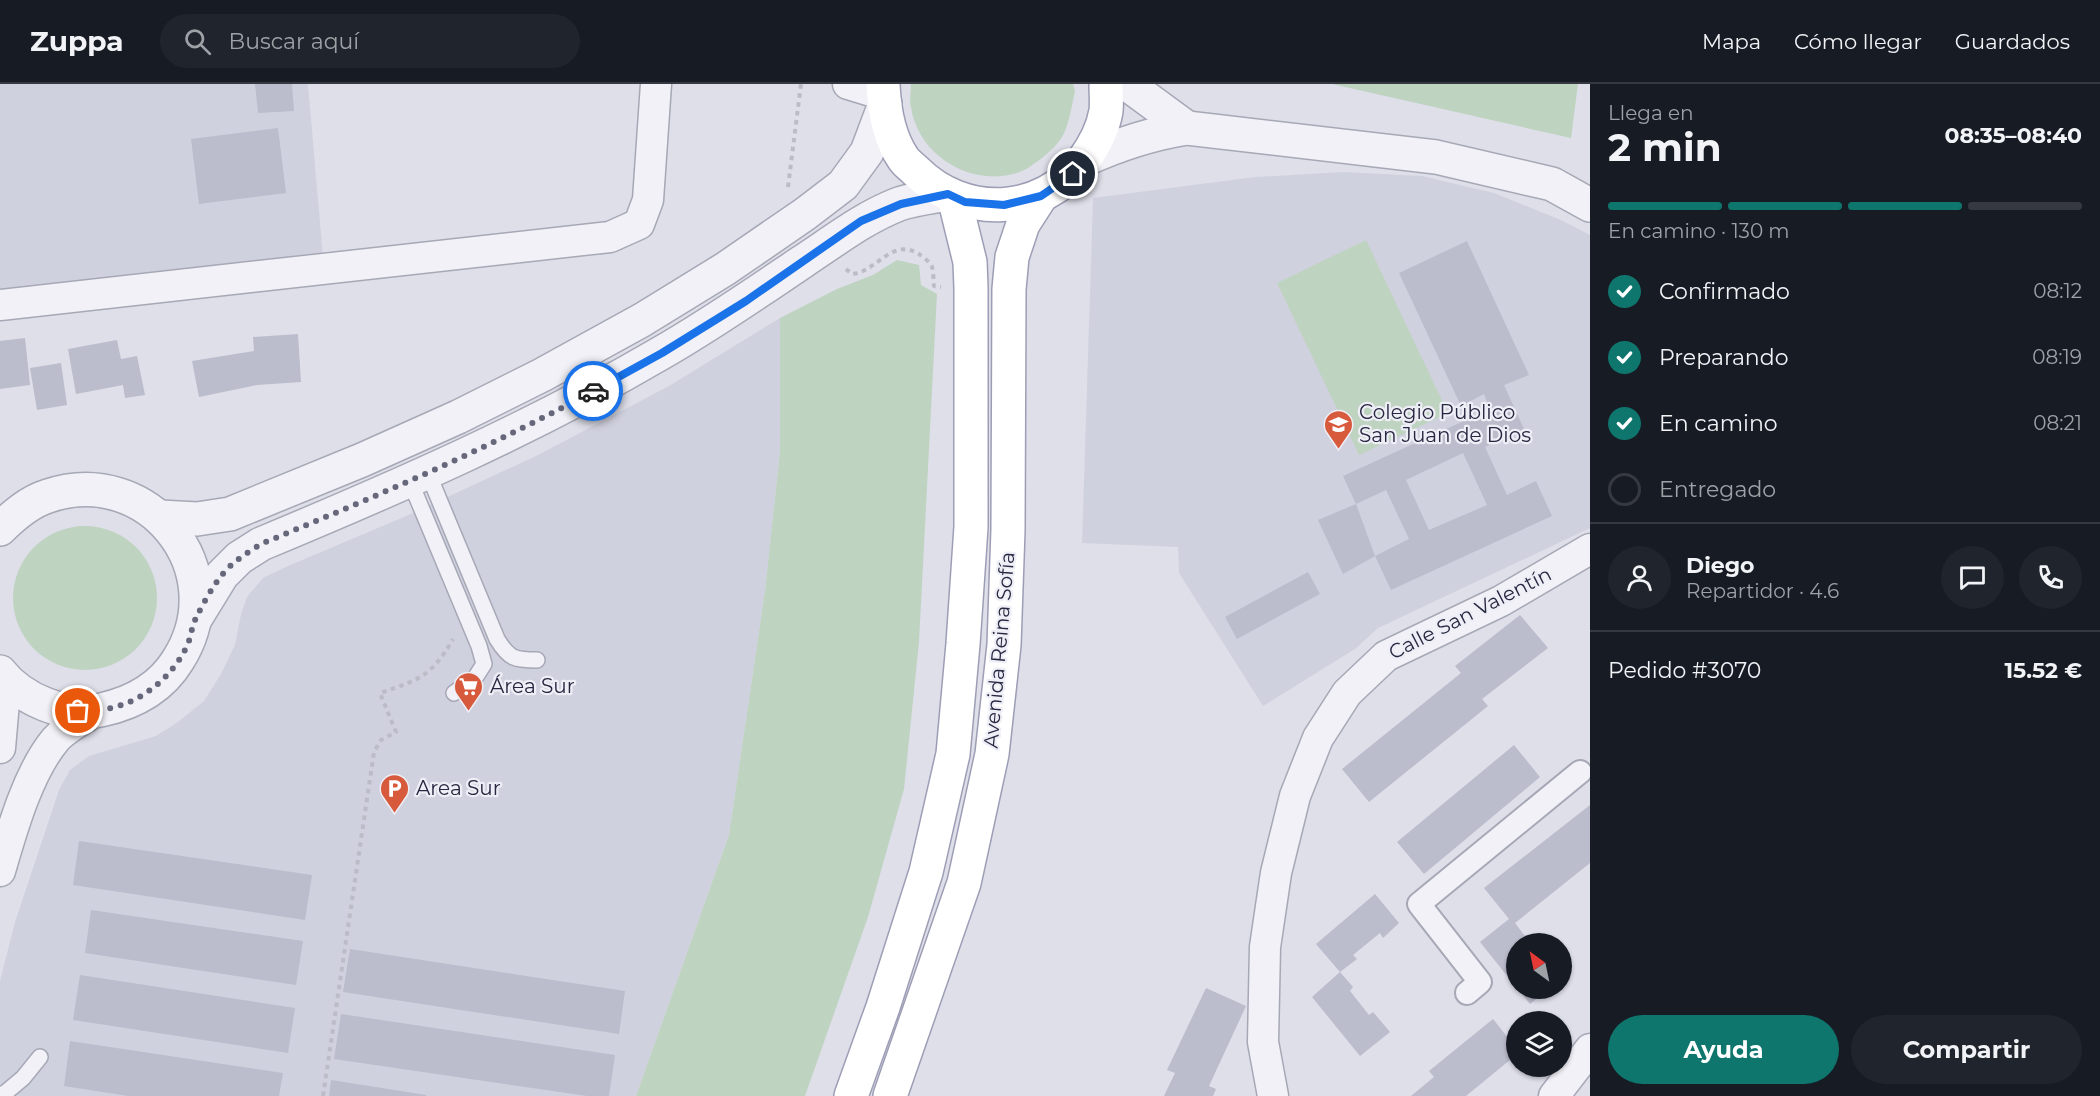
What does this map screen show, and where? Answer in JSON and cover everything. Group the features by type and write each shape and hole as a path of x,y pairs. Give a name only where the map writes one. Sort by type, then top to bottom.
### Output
{"main road":[{"name":"Avenida Reina Sofía","path":"884,94 887,123 903,158 930,185 965,202 1004,205 1041,196 1073,174 1095,145 1106,112 1106,84"},
{"name":"Avenida Reina Sofía","path":"851,1096 883,1008 926,872 953,754 970,528 971,312 970,262 951,195"},
{"name":"Avenida Reina Sofía","path":"890,1096 964,883 992,754 1004,645 1008,530 1009,288 1012,257 1023,224 1041,196"}],"street":[{"path":"0,305 610,237 639,224 648,201 656,84"},
{"path":"160,517 197,519 230,514 458,417 542,375 642,320 725,269 843,185 867,152 884,94 848,84"},
{"path":"1127,84 1187,128"},
{"path":"1084,160 1120,143 1155,133 1187,128 1436,157 1552,184 1590,205"},
{"path":"195,619 222,575 239,558 261,544 419,477 559,410 662,353 746,301 861,221 901,204 951,195"},
{"path":"0,529 20,510 47,496 76,489 106,490 135,500 160,517 178,538 191,563 197,591 195,619 187,647 171,672 149,692 123,706 94,712 62,710 32,699 3,676"},
{"name":"Calle San Valentín","path":"1273,1096 1263,1042 1265,947 1275,873 1295,796 1318,738 1347,693 1386,656 1501,601 1590,549"},
{"path":"0,748 3,676"},
{"path":"0,871 29,785 40,760 58,737 94,712"},
{"path":"1467,993 1480,982 1419,904 1580,772"},
{"path":"1554,1096 1590,1049"}],"lane":[{"path":"419,477 501,645 517,660 537,660"},
{"path":"419,477 484,664 476,678 454,693"},
{"path":"0,1094 4,1094 23,1078 40,1057"}],"path":[{"path":"801,84 788,190 805,214"},
{"path":"323,1096 374,752 381,740 396,732 380,693 414,682 431,669 455,635"}],"shaded area":[{"path":"0,84 308,84 323,257 0,291"},
{"name":"Colegio Público San Juan de Dios","path":"1343,172 1422,176 1494,193 1561,220 1590,235 1590,528 1378,628 1355,649 1263,706 1179,573 1178,547 1082,543 1093,198 1255,177"},
{"name":"Área Sur","path":"780,318 780,451 765,591 729,835 636,1096 0,1096 0,981 15,922 59,790 70,770 89,756 156,736 204,701 235,645 247,597 263,578 404,517 536,456 669,386"}],"green space":[{"path":"911,84 1073,84 1075,91 1065,131 1050,152 1022,171 1004,176 986,176 952,165 925,141 916,125 911,107"},
{"path":"1332,84 1578,84 1571,138"},
{"path":"1366,240 1448,413 1359,455 1277,283"},
{"path":"897,260 919,265 921,285 937,294 919,642 904,789 868,917 805,1096 636,1096 729,835 765,591 780,451 780,318 837,289 873,275"},
{"path":"85,526 113,531 136,547 152,570 157,598 152,626 136,649 113,665 85,670 57,665 34,649 18,626 13,598 18,570 34,547 57,531"}],"building":[{"path":"255,84 292,84 294,111 258,113"},
{"path":"278,128 286,193 199,204 191,139"},
{"path":"1467,241 1529,375 1504,385 1524,429 1485,447 1507,495 1536,481 1552,516 1391,590 1375,556 1409,539 1386,490 1356,504 1343,476 1490,409 1484,394 1461,406 1399,273","holes":["1463,453 1487,505 1429,530 1406,480"]},
{"path":"298,334 301,382 257,385 199,397 192,361 254,351 253,337"},
{"path":"25,338 30,385 0,389 0,341"},
{"path":"117,340 121,359 137,356 145,395 125,398 123,385 76,394 68,349"},
{"path":"61,363 67,405 37,410 30,368"},
{"path":"1356,504 1375,556 1343,574 1318,520"},
{"path":"1308,572 1320,594 1237,639 1225,617"},
{"path":"1520,615 1548,648 1482,699 1488,706 1369,802 1342,769 1461,673 1455,666"},
{"path":"1514,745 1540,777 1424,874 1397,842"},
{"path":"1590,805 1590,863 1515,923 1523,933 1506,933 1506,974 1480,942 1509,919 1484,888"},
{"path":"79,841 312,875 305,920 73,885"},
{"path":"1375,894 1399,923 1383,938 1380,933 1353,955 1357,959 1340,972 1316,944"},
{"path":"91,910 303,941 296,985 85,953"},
{"path":"350,949 625,991 619,1034 343,992"},
{"path":"1340,972 1353,987 1350,991 1369,1015 1373,1012 1390,1032 1360,1056 1312,997"},
{"path":"80,975 295,1008 288,1053 73,1020"},
{"path":"1206,988 1246,1006 1209,1086 1216,1089 1213,1096 1164,1096 1175,1073 1167,1070"},
{"path":"1526,999 1536,999 1530,1004"},
{"path":"341,1014 615,1055 609,1096 587,1096 334,1059"},
{"path":"1493,1019 1506,1035 1506,1063 1466,1096 1411,1096 1434,1077 1429,1071"},
{"path":"70,1041 283,1073 279,1096 128,1096 64,1086"},
{"path":"331,1080 426,1095 426,1096 329,1096"}],"way so far":[{"path":"78,711 94,712 123,706 149,692 171,672 187,647 195,619 222,575 239,558 261,544 481,449 593,391"}],"place":[{"name":"Colegio Público San Juan de Dios","path":"1338,450"},
{"name":"Área Sur","path":"469,712"},
{"name":"Area Sur","path":"395,814"}],"route":[{"path":"593,391 662,353 746,301 861,221 901,204 948,194 965,202 1004,205 1041,196 1073,174"}]}
